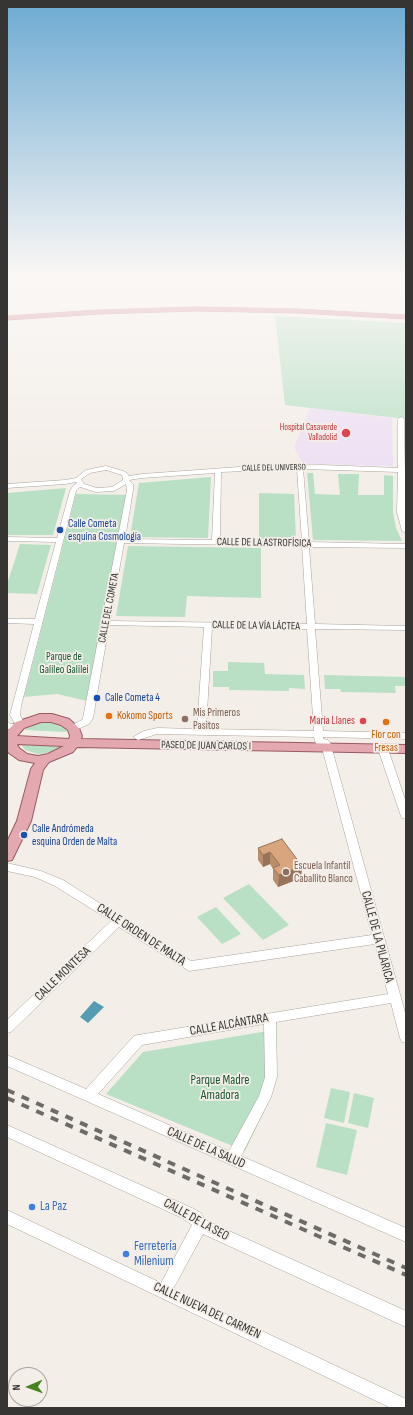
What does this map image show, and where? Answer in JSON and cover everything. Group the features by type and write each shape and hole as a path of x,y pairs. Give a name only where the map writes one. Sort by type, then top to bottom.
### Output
{"main road":[{"path":"40,718 52,718 65,722 74,736 64,753 38,763 23,757 13,750 11,732 27,721 40,718"},
{"name":"PASEO DE JUAN CARLOS I","path":"11,732 74,736 406,743"},
{"name":"PASEO DE JUAN CARLOS I","path":"74,736 322,742 383,749 406,749"},
{"path":"7,856 24,821 38,763"}],"street":[{"path":"401,419 404,470 402,512 406,532"},
{"name":"CALLE DEL UNIVERSO","path":"126,478 218,470 300,467 404,470"},
{"name":"CALLE DE LA PILARICA","path":"300,467 311,627 322,742 406,1038"},
{"path":"7,486 79,482 90,489 102,490 119,487 126,478 117,470 100,468 83,473 79,482 73,491 11,732"},
{"path":"216,542 218,470"},
{"name":"CALLE DEL COMETA","path":"74,736 88,718 130,487 130,484 126,478"},
{"path":"7,539 61,540"},
{"name":"CALLE DE LA ASTROFÍSICA","path":"121,541 406,546"},
{"path":"7,621 39,622"},
{"name":"CALLE DE LA VÍA LÁCTEA","path":"106,623 406,628"},
{"path":"201,733 208,625"},
{"path":"138,737 147,733 157,732 201,733 322,742 406,736"},
{"path":"383,749 406,816"},
{"name":"CALLE ORDEN DE MALTA","path":"7,867 37,874 59,883 190,966 378,939"},
{"name":"CALLE MONTESA","path":"7,1028 118,921"},
{"name":"CALLE ALCÁNTARA","path":"88,1096 138,1040 394,998"},
{"path":"232,1159 265,1098 271,1077 270,1018"},
{"name":"CALLE DE LA SALUD","path":"7,1060 406,1236"},
{"name":"CALLE DE LA SEO","path":"7,1131 187,1213 196,1218 200,1225 406,1319"},
{"name":"CALLE NUEVA DEL CARMEN","path":"7,1217 406,1407"},
{"path":"164,1291 200,1225"}],"shaded area":[{"name":"Hospital Casaverde Valladolid","path":"310,408 392,418 393,466 303,464 294,447"}],"green space":[{"path":"278,341 406,341 406,419 285,405"},
{"path":"307,473 313,473 315,494 340,495 338,474 359,474 358,495 384,495 384,475 393,476 393,512 396,528 402,541 313,540"},
{"path":"211,477 208,538 130,537 139,483"},
{"path":"66,488 53,535 7,535 7,493"},
{"path":"259,493 294,494 296,539 259,539"},
{"name":"Parque de Galileo Galilei","path":"76,494 126,495 87,701 57,694 24,697"},
{"path":"20,544 51,545 37,594 7,593 7,584"},
{"path":"128,546 261,548 261,598 187,596 185,617 116,616"},
{"path":"228,662 264,663 265,674 304,675 305,689 289,688 289,691 229,690 229,687 213,687 213,671 228,671"},
{"path":"324,675 406,677 406,686 395,686 396,693 341,692 340,689 325,689"},
{"path":"37,723 53,723 65,728 67,732 24,730"},
{"path":"20,743 65,745 61,750 38,754 25,750"},
{"path":"249,884 289,925 263,940 223,898"},
{"path":"216,907 241,934 222,944 197,917"},
{"name":"Parque Madre Amadora","path":"274,1030 275,1080 270,1099 245,1151 106,1094 143,1052"},
{"path":"331,1088 350,1092 344,1123 324,1118"},
{"path":"354,1093 374,1098 368,1128 348,1123"},
{"path":"326,1123 357,1130 347,1175 316,1167"}],"water":[{"path":"94,1001 104,1007 88,1023 80,1017"}],"building":[{"path":"282,839 302,866 279,875 273,868 280,865 270,852 263,855 258,848"}],"railway":[{"path":"7,1090 406,1268"},
{"path":"7,1098 406,1275"}],"place":[{"name":"Hospital Casaverde Valladolid","path":"346,433"},
{"name":"Calle Cometa esquina Cosmología","path":"60,530"},
{"name":"Calle Cometa 4","path":"97,698"},
{"name":"Kokomo Sports","path":"109,716"},
{"name":"Mis Primeros Pasitos","path":"185,719"},
{"name":"María Llanes","path":"363,721"},
{"name":"Flor con Fresas","path":"386,722"},
{"name":"Calle Andrómeda esquina Orden de Malta","path":"24,835"},
{"name":"Escuela Infantil Caballito Blanco","path":"286,872"},
{"name":"La Paz","path":"32,1207"},
{"name":"Ferretería Milenium","path":"126,1254"}]}
